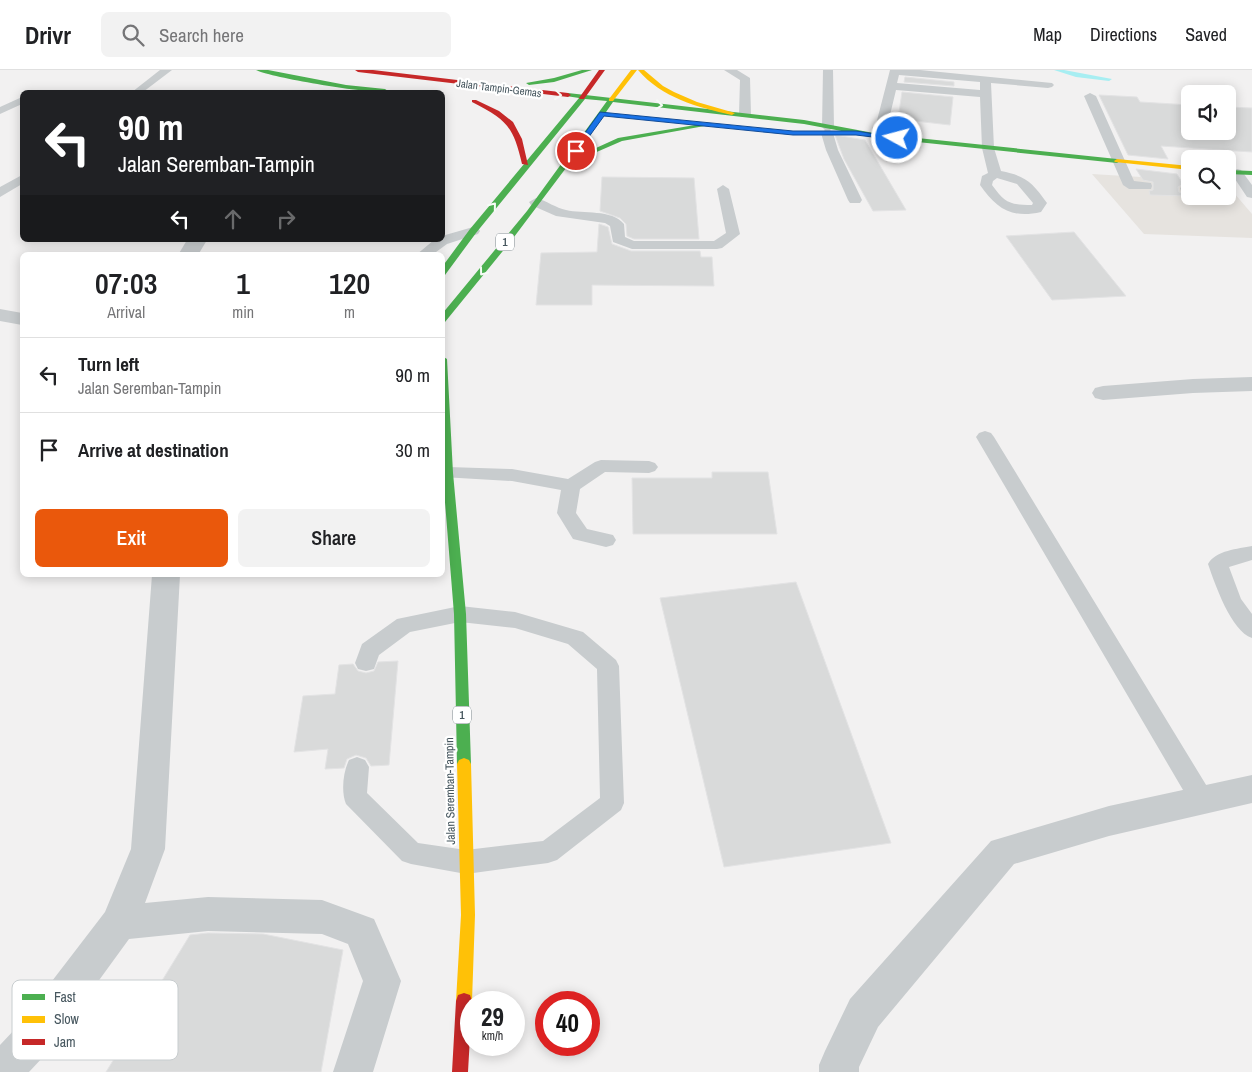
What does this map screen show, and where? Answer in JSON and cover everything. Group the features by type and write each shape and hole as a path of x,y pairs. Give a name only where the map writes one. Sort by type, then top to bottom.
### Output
{"main road":[{"path":"259,70 352,90"},
{"name":"Jalan Tampin-Gemas","path":"358,70 582,98 732,113"},
{"path":"475,85 521,84 554,80 590,70"},
{"path":"445,269 472,231 572,111 602,70"},
{"path":"611,100 634,70"},
{"path":"641,70 656,88 675,98 732,113 804,122 827,130"},
{"name":"Jalan Tampin-Gemas","path":"458,99 503,104"},
{"name":"1","path":"445,317 481,275 606,114 611,100"},
{"path":"474,101 499,112 511,120 519,133 526,164"},
{"name":"Jalan Tampin-Gemas","path":"556,109 606,114"},
{"path":"566,164 620,139 660,131 712,125 662,120"},
{"path":"802,133 827,130 1181,167"},
{"path":"1236,172 1252,174"},
{"name":"Jalan Seremban-Tampin","path":"445,435 448,473 449,545 460,614 468,915 460,1072"}],"street":[{"path":"0,315 20,318"},
{"path":"1103,394 1193,386 1252,384"},
{"path":"76,980 118,923 148,849 166,577"},
{"path":"839,1072 839,1066 864,1013 1003,852 1108,821 1252,789"},
{"path":"118,923 208,914 322,917 361,931 382,981 354,1072"},
{"path":"2,1072 13,1060"}],"lane":[{"path":"141,90 168,70"},
{"path":"729,70 745,78 745,115"},
{"path":"828,70 829,111 827,130 832,150 855,200"},
{"path":"879,136 895,70 1048,85"},
{"path":"990,80 986,94 988,148 995,174"},
{"path":"990,80 1009,95"},
{"path":"891,86 986,94"},
{"path":"1090,96 1128,185 1146,186"},
{"path":"0,111 20,101"},
{"path":"1236,176 1252,194"},
{"path":"0,192 20,180"},
{"path":"536,202 559,212 605,217 617,224 618,239 632,245 716,245 733,234 723,189"},
{"path":"445,240 472,231"},
{"path":"427,252 441,242"},
{"path":"984,438 1202,800"},
{"path":"448,473 512,475 571,486 601,466 649,467"},
{"path":"571,486 566,513 580,534 606,540"},
{"path":"1252,553 1232,557 1218,564 1232,601 1252,630"},
{"path":"356,767 355,797 411,852 466,862 548,852 612,803 608,666 575,638 514,620 460,614 404,625 370,650 366,663"}],"shaded area":[{"path":"1092,174 1181,179 1181,205 1236,205 1236,195 1252,214 1252,238 1144,234"}],"building":[{"path":"905,77 954,82 954,86 904,82"},
{"path":"902,92 953,97 950,125 898,119"},
{"path":"1099,95 1137,97 1140,102 1181,104 1181,140 1236,140 1236,107 1252,108 1252,152 1161,146 1168,159 1128,155"},
{"path":"835,135 865,140 906,210 873,211 844,159"},
{"path":"1136,169 1177,174 1181,181 1181,185 1178,187 1181,196 1150,195 1149,191 1153,190 1153,182 1143,180"},
{"path":"602,177 694,178 699,239 634,239 627,236 626,224 620,218 600,211"},
{"path":"599,224 608,227 612,244 631,251 700,251 701,257 712,257 714,286 592,285 592,305 536,305 541,253 597,252"},
{"path":"1074,232 1126,296 1052,300 1006,236"},
{"path":"712,472 768,472 777,534 633,534 632,478 712,478"},
{"path":"796,582 891,843 724,867 660,598"},
{"path":"398,661 389,765 371,766 366,758 356,755 347,759 344,768 325,769 328,749 294,752 303,696 335,694 339,665 353,664 358,671 366,673 374,671 378,662"},
{"path":"208,933 263,934 343,950 321,1072 106,1072 113,1060 178,1060 178,980 162,980 190,935"}],"waterway":[{"path":"1057,70 1076,75 1109,79"}],"traffic: fast":[{"path":"259,70 346,87 375,90"},
{"path":"529,83 554,80 589,70"},
{"path":"445,316 530,212 611,100 568,95"},
{"path":"445,269 473,231 582,98"},
{"path":"611,100 804,122 879,136 1117,161"},
{"path":"570,162 620,139 707,125"},
{"path":"1236,172 1252,173"},
{"path":"445,416 460,614 464,764"}],"traffic: slow":[{"path":"611,100 634,70"},
{"path":"641,70 651,80 672,94 694,103 732,113"},
{"path":"1117,161 1181,167"},
{"path":"464,764 468,915 464,991"}],"traffic: jam":[{"path":"358,70 568,95"},
{"path":"582,98 602,70"},
{"path":"474,101 497,113 511,124 519,139 526,164"},
{"path":"460,1072 461,1056"}],"route":[{"path":"576,151 602,114 793,133 856,133 897,138"}]}
